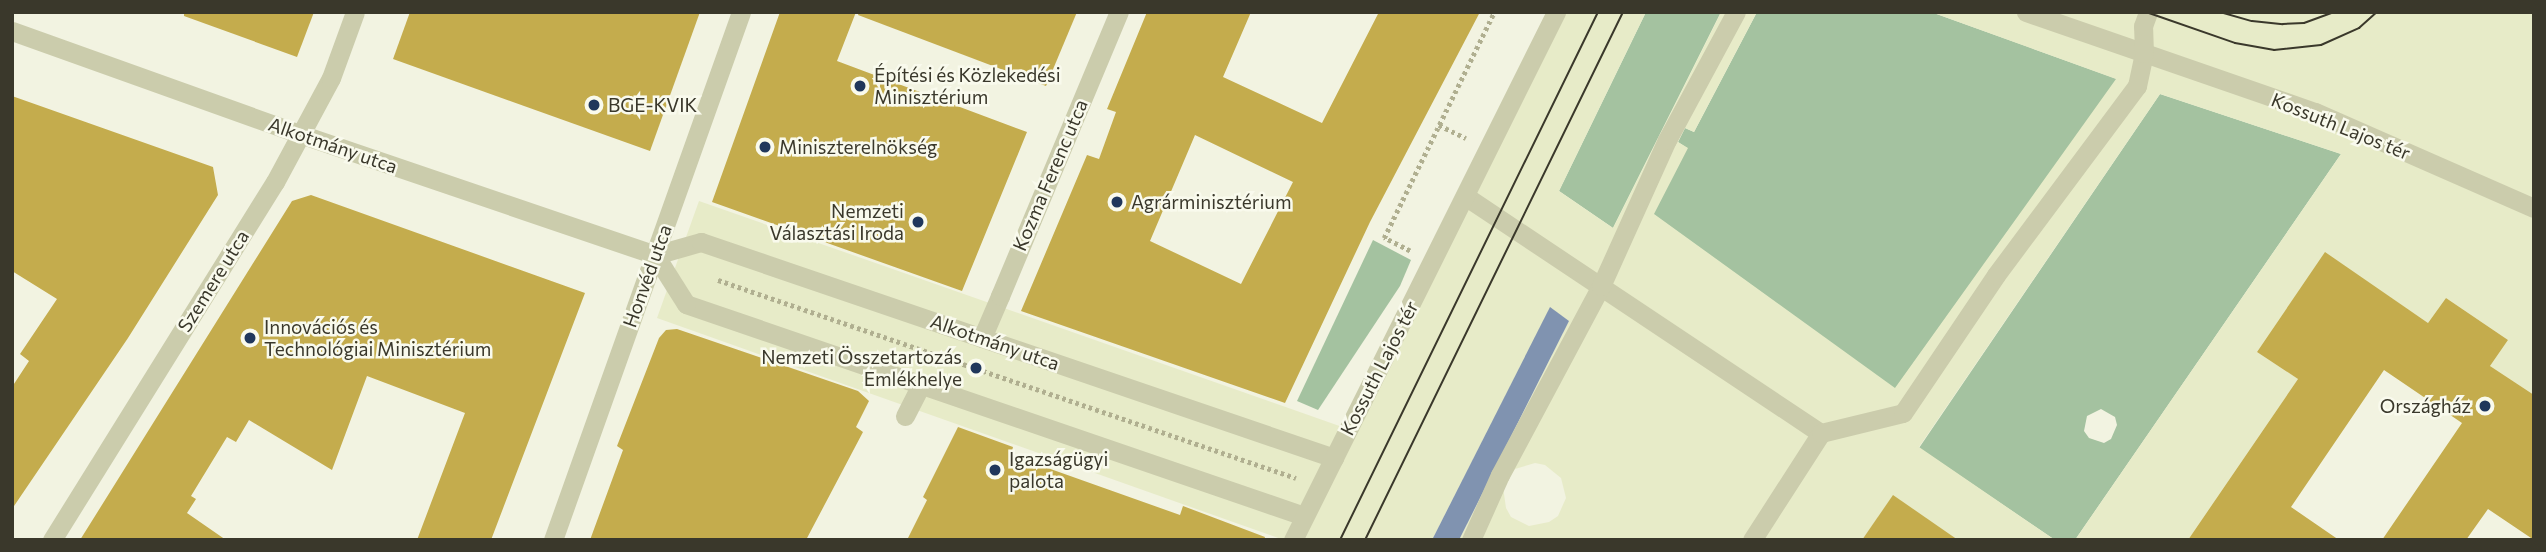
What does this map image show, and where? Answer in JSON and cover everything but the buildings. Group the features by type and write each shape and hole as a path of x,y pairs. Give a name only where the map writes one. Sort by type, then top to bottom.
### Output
{"street":[{"name":"Szemere utca","path":"52,540 275,182 331,78 355,12"},
{"name":"Honvéd utca","path":"553,540 741,12"},
{"name":"Kozma Ferenc utca","path":"982,338 1119,12"},
{"name":"Kossuth Lajos tér","path":"1293,540 1556,12"},
{"path":"1471,540 1500,475 1601,285 1667,140 1736,12"},
{"name":"Kossuth Lajos tér","path":"2026,12 2315,112 2534,208"},
{"path":"1752,540 1821,433 1903,413 1961,341 1996,275 2137,86 2144,53 2143,26 2148,12"},
{"name":"Alkotmány utca","path":"12,31 300,134 655,255 701,242 1334,458"},
{"path":"1465,196 1821,433"},
{"path":"655,255 686,304 1304,516"},
{"path":"905,416 921,385"}],"path":[{"path":"1384,238 1494,12"},
{"path":"712,269 718,280"},
{"path":"707,284 718,280 1319,486"}],"shaded area":[{"path":"1556,12 1646,12 1559,191 1613,228 1721,12 1757,12 1694,132 1685,128 1678,142 1688,148 1654,214 1895,388 2116,79 1931,12 2534,12 2534,395 2490,366 2508,340 2446,298 2428,323 2325,253 2257,352 2298,379 2188,540 2075,540 2341,154 2160,94 1919,447 2055,540 1956,540 1893,496 1862,540 1459,540 1569,321 1550,308 1432,540 1284,540 657,318 699,201 1348,429","holes":["1535,463 1545,465 1561,478 1566,498 1558,516 1549,522 1529,526 1511,517 1506,508 1503,487 1515,469"]},
{"path":"1646,12 1721,12 1613,228 1559,191"},
{"path":"1757,12 1931,12 2117,79 1895,389 1653,214 1687,148 1678,142 1685,128 1694,132"},
{"path":"2160,94 2341,154 2075,540 2055,540 1919,448","holes":["2101,409 2115,417 2117,425 2111,439 2104,443 2089,438 2084,431 2087,416"]},
{"path":"1373,240 1411,260 1400,286 1318,410 1297,401"}],"water":[{"path":"1550,307 1569,321 1459,540 1432,540"}],"tram line":[{"path":"1340,540 1598,12"},
{"path":"1365,540 1623,12"},
{"path":"2146,12 2235,43 2274,50 2321,45 2359,28 2377,12"},
{"path":"2220,12 2252,21 2283,24 2304,23 2334,12"}],"place":[{"name":"Építési és Közlekedési Minisztérium","path":"860,86"},
{"name":"BGE-KVIK","path":"594,105"},
{"name":"Miniszterelnökség","path":"765,147"},
{"name":"Agrárminisztérium","path":"1117,202"},
{"name":"Nemzeti Választási Iroda","path":"918,222"},
{"name":"Innovációs és Technológiai Minisztérium","path":"250,338"},
{"name":"Nemzeti Összetartozás Emlékhelye","path":"976,368"},
{"name":"Országház","path":"2485,406"},
{"name":"Igazságügyi palota","path":"995,470"}]}
